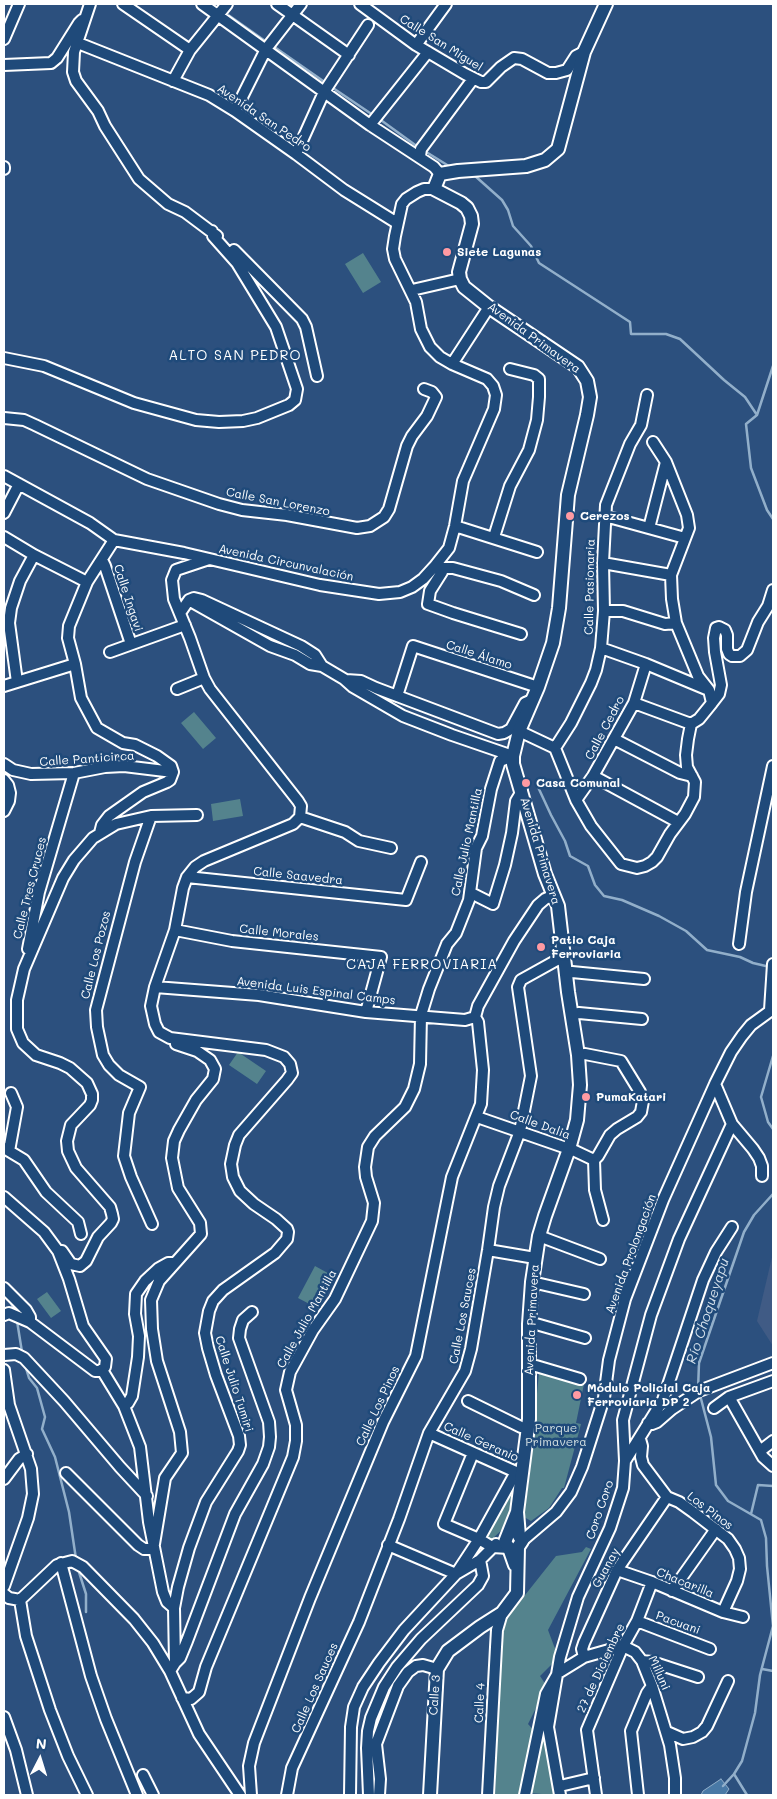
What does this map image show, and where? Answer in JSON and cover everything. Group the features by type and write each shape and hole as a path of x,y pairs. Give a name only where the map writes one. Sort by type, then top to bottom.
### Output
{"main road":[{"path":"460,279 459,272 472,224 471,216 467,208 461,203 434,189 440,174 526,166 545,160 558,150 584,52 606,4"},
{"name":"Avenida Primavera","path":"460,279 468,292 578,367 587,380 590,389 587,415 568,495 556,627 548,660 519,731 513,756 513,764 545,874 558,906 578,1055 579,1099 577,1120 569,1149 545,1216 535,1258 529,1324 528,1428 519,1473 515,1541"},
{"name":"Calle 3","path":"430,1795 437,1669 448,1651 480,1626 502,1613 516,1593 515,1541"}],"street":[{"path":"4,40 19,4"},
{"path":"90,4 73,62 73,72 76,81 98,110 105,126 139,178 168,204 186,212 212,231 302,319 306,327 317,376"},
{"path":"123,4 190,50"},
{"path":"202,4 370,125 420,156 434,166 440,174"},
{"path":"173,81 190,50 227,4"},
{"path":"277,4 349,55"},
{"path":"235,111 266,49 301,4"},
{"name":"Calle San Miguel","path":"360,4 416,45 473,79 486,82 501,67 514,58 522,59 548,73 562,73 569,68 576,56 584,52"},
{"path":"416,45 446,4"},
{"path":"4,65 51,63 58,58 79,23 85,18"},
{"path":"296,154 324,92 368,25"},
{"name":"Avenida San Pedro","path":"78,43 209,95 235,111 344,190 396,223"},
{"path":"370,125 428,52"},
{"path":"420,156 422,149 473,79"},
{"name":"Avenida Circunvalación","path":"300,817 301,809 298,800 229,712 216,699 204,678 174,599 173,575 176,570 182,567 209,559 320,585 379,594 400,592 412,587 438,568 449,548 463,481 494,409 496,395 493,386 487,379 440,357 424,339 412,290 396,259 393,249 400,208 406,199 417,192 424,189 434,189"},
{"path":"4,358 44,366 134,403 196,420 219,422 243,421 257,418 289,405 295,400 297,388 276,327 237,263 213,236 212,231"},
{"path":"412,290 460,279"},
{"path":"452,364 489,307"},
{"path":"494,537 510,486 529,450 537,420 540,397 539,378 510,369"},
{"name":"Calle San Lorenzo","path":"4,418 24,420 147,479 219,504 242,510 356,528 370,526 384,517 389,509 407,446 427,416 436,397 432,392 424,389"},
{"name":"Calle Pasionaria","path":"555,748 571,724 591,684 601,648 604,611 603,563 606,506 621,464 641,425 647,395"},
{"path":"653,442 666,462 687,515 689,528 671,575 676,623 698,676 710,690 712,703"},
{"path":"649,528 666,462"},
{"path":"4,476 90,523 114,540 209,559"},
{"path":"4,513 19,484"},
{"path":"605,516 685,538"},
{"path":"455,526 537,552"},
{"path":"4,537 34,555 87,582"},
{"path":"100,833 102,825 109,816 143,792 170,780 173,772 171,766 157,756 135,745 123,743 97,728 81,698 68,638 69,626 87,582 114,540"},
{"path":"17,682 6,624 15,595 34,555"},
{"name":"Calle Ingavi","path":"102,560 106,566 130,644"},
{"path":"603,563 671,575"},
{"path":"438,568 453,568 500,581 534,595"},
{"path":"438,568 442,572 430,591 428,604 521,634"},
{"path":"519,731 555,748 576,800 591,826 621,864 645,866 657,857 666,838 688,810 694,798 695,782 687,767 686,755 691,724 699,719 719,694 721,685 714,652 716,628 719,627 725,630 729,654 740,656 747,650 758,622 768,606 773,590"},
{"path":"180,613 187,602 192,600 192,602 270,646 295,655 310,664 322,666 346,680 353,687 403,716 513,756"},
{"path":"604,611 623,611 665,624 676,623"},
{"path":"110,652 185,625"},
{"name":"Calle Álamo","path":"397,696 413,646 536,693"},
{"path":"601,648 710,690"},
{"path":"4,686 75,664"},
{"name":"Calle Cedro","path":"576,800 593,776 634,703 646,664"},
{"path":"178,689 204,678"},
{"path":"346,680 361,681 498,734 511,730 525,703 536,693"},
{"path":"634,703 691,724"},
{"path":"614,740 680,773 692,776"},
{"name":"Calle Julio Mantilla","path":"182,1698 191,1699 199,1692 206,1668 293,1457 297,1432 286,1390 287,1381 299,1354 313,1330 335,1299 372,1221 374,1203 366,1177 366,1157 371,1141 401,1111 411,1098 420,1064 421,1016 433,975 447,944 456,933 470,893 476,848 482,836 491,789 500,761 513,756"},
{"name":"Calle Panticirca","path":"4,764 14,770 31,774 74,774 105,767 124,766 173,772"},
{"path":"739,944 746,892 773,766"},
{"name":"Calle Tres Cruces","path":"58,1251 62,1251 71,1264 80,1266 86,1261 98,1237 113,1219 110,1206 76,1168 68,1151 66,1141 71,1125 90,1105 92,1094 86,1083 70,1068 36,1056 23,1043 17,1029 17,1000 28,960 27,949 39,892 74,774"},
{"path":"593,776 678,822"},
{"path":"4,780 8,784 10,793 9,801 4,811"},
{"path":"470,893 493,904 512,834 516,800 522,791"},
{"path":"28,960 63,878 80,853 100,833 116,824 151,816 197,815"},
{"name":"Calle Los Pozos","path":"151,816 135,862 96,1010 100,1042 106,1060 119,1075 140,1088 130,1113 124,1156 131,1177 152,1224"},
{"path":"66,1473 138,1545 148,1550 152,1548 165,1478 182,1453 180,1432 157,1361 152,1329 152,1300 158,1281 199,1237 201,1231 200,1223 178,1188 172,1158 174,1141 196,1100 213,1078 215,1068 210,1060 191,1048 175,1044 170,1038 159,1032 154,1024 151,1006 155,987 175,930 187,877 195,867 204,861 293,824 300,817 345,832 359,841 391,848"},
{"name":"Calle Saavedra","path":"187,877 406,900 421,862"},
{"path":"475,1017 478,1006 514,942 538,905 554,895"},
{"name":"Calle Morales","path":"175,930 232,941 381,957 366,1012"},
{"name":"Calle Los Sauces","path":"287,1795 292,1768 359,1622 399,1520 429,1433 465,1371 472,1349 494,1207 499,1186 520,1130 531,1076 518,987 521,980 557,960 564,959"},
{"path":"772,1010 773,964"},
{"path":"566,973 644,979"},
{"name":"Avenida Luis Espinal Camps","path":"155,987 259,995 366,1012 465,1020 475,1017"},
{"name":"Avenida Prolongación","path":"456,1574 480,1560 492,1547 515,1541 556,1512 571,1492 582,1467 604,1398 609,1360 625,1299 663,1200 731,1052 742,1036 772,1010"},
{"path":"572,1014 642,1019"},
{"name":"Calle Los Pinos","path":"251,1795 249,1766 254,1743 310,1598 382,1422 416,1356 452,1177 481,1104 483,1070 478,1022 475,1017"},
{"name":"Calle Julio Tumiri","path":"170,1038 266,1050 284,1057 290,1064 292,1073 246,1126 234,1144 231,1164 233,1177 240,1191 254,1204 276,1219 288,1232 287,1239 275,1253 223,1290 208,1311 205,1333 208,1348 239,1436 240,1445 206,1502 189,1548 174,1608 173,1667"},
{"path":"578,1055 601,1057 621,1062 640,1092 643,1101 637,1117 610,1135 594,1160 595,1190 604,1220"},
{"path":"715,1084 732,1124 759,1158 762,1166 762,1176"},
{"path":"11,1093 17,1107 6,1149 24,1160 46,1192 78,1222 80,1234"},
{"name":"Calle Dalia","path":"477,1117 520,1130 594,1160"},
{"name":"Coro Coro","path":"560,1791 548,1727 562,1648 578,1597 610,1528 623,1488 625,1461 623,1420 651,1315 679,1239 732,1124"},
{"path":"4,1315 9,1313 30,1322 95,1371 102,1370 107,1365 106,1359 83,1326 69,1279 58,1251 44,1232 6,1203"},
{"path":"625,1461 640,1439 667,1391 703,1280 716,1252 732,1227"},
{"path":"539,1236 600,1259"},
{"path":"488,1250 535,1258"},
{"path":"124,1406 132,1396 138,1357 139,1336 135,1314 136,1294 145,1281 159,1268 168,1263 173,1263"},
{"path":"532,1282 584,1294"},
{"path":"4,1288 26,1310 30,1317 30,1322"},
{"path":"173,1667 180,1658 187,1641 235,1514 263,1464 269,1447 269,1422 239,1338 243,1320 252,1312"},
{"path":"529,1324 536,1324 585,1338"},
{"path":"4,1355 16,1354 24,1358 64,1400 147,1496"},
{"path":"648,1423 657,1422 672,1409 699,1392 773,1363"},
{"path":"529,1366 536,1366 580,1379"},
{"path":"4,1370 6,1407 27,1454 33,1481 32,1506 4,1586"},
{"path":"102,1370 124,1406 140,1447 149,1522 163,1592 167,1602 174,1608"},
{"path":"714,1408 729,1397 773,1381"},
{"path":"729,1397 760,1451 773,1466"},
{"path":"468,1402 521,1428 528,1428"},
{"name":"Calle Geranio","path":"429,1433 519,1473"},
{"name":"Los Pinos","path":"640,1439 642,1466 667,1497 679,1502 716,1529 735,1549 739,1558 740,1568 737,1581 723,1612"},
{"path":"760,1451 773,1441"},
{"path":"473,1453 444,1524 478,1538 492,1547"},
{"path":"4,1479 19,1459 27,1454"},
{"path":"350,1795 350,1726 354,1707 363,1688 378,1662 404,1630 456,1574 519,1473"},
{"name":"Guanay","path":"584,1657 582,1649 584,1643 616,1570 667,1497"},
{"path":"672,1591 716,1529"},
{"path":"388,1545 456,1574"},
{"path":"369,1795 368,1731 371,1718 384,1687 390,1676 421,1640 478,1585 483,1576 480,1560"},
{"path":"20,1600 53,1567 61,1563 76,1562 96,1579 134,1619 173,1667 182,1698 199,1734 240,1795"},
{"path":"61,1563 91,1676 106,1719 137,1795"},
{"name":"Chacarilla","path":"616,1570 652,1582 723,1612 743,1617"},
{"name":"27 de Diciembre","path":"596,1795 587,1730 623,1646 637,1621 652,1582"},
{"path":"4,1594 9,1598 20,1600"},
{"path":"20,1600 26,1636 50,1710 68,1756 87,1795"},
{"name":"Calle 4","path":"488,1795 497,1630 502,1613"},
{"name":"Pacuani","path":"637,1621 710,1648"},
{"path":"525,1795 546,1694 558,1673 584,1657 623,1646"},
{"name":"Milluni","path":"623,1646 635,1652 642,1661 652,1686 667,1732 675,1778 675,1795"},
{"path":"642,1661 652,1662 698,1678"},
{"path":"379,1795 380,1779 376,1744 396,1692 403,1678 412,1668 423,1665 437,1669"},
{"path":"667,1732 682,1739 693,1737 702,1732 708,1726 728,1681"},
{"path":"638,1795 631,1731 647,1693 652,1686"},
{"path":"4,1717 18,1757 27,1795"},
{"path":"143,1775 153,1795"},
{"path":"560,1791 594,1778"}],"shaded area":[{"path":"773,1253 773,1346 757,1321"},
{"path":"721,1779 729,1789 725,1795 701,1795 703,1791"}],"green space":[{"path":"363,253 381,282 363,293 345,264"},
{"path":"194,712 216,738 203,749 181,723"},
{"path":"240,799 243,816 213,821 211,804"},
{"path":"238,1052 266,1071 257,1084 229,1065"},
{"path":"315,1266 335,1277 319,1309 298,1298"},
{"path":"47,1292 61,1311 51,1318 37,1299"},
{"name":"Parque Primavera","path":"539,1372 584,1384 576,1423 581,1424 564,1488 562,1488 549,1508 531,1521 524,1517"},
{"path":"513,1485 508,1521 505,1527 491,1540 485,1537"},
{"path":"586,1547 591,1549 548,1630 561,1661 553,1663 540,1676 546,1685 528,1724 549,1747 555,1795 529,1793 528,1795 495,1795 501,1634 505,1623 556,1556 582,1552"}],"waterway":[{"path":"224,12 268,43"},
{"path":"273,46 326,83"},
{"path":"330,86 373,115"},
{"path":"378,118 418,147"},
{"path":"423,150 452,168"},
{"path":"474,175 502,200 508,210 513,226 531,246 539,263 630,322 631,334 666,334 680,339 745,397 757,415"},
{"name":"Río Choqueyapu","path":"773,366 757,415 746,424 751,468 767,510 773,519"},
{"path":"538,787 565,841 570,856 588,866 595,885 604,896 622,900 659,916 686,931 707,950 740,957 753,963 770,967"},
{"name":"Río Choqueyapu","path":"773,1056 761,1097 768,1122 773,1129"},
{"name":"Río Choqueyapu","path":"698,1390 699,1363 744,1232 754,1215 773,1194"},
{"path":"10,1300 15,1313"},
{"path":"17,1321 22,1352"},
{"path":"25,1365 29,1378 37,1388 45,1417 42,1429 55,1457 69,1512 76,1559"},
{"name":"Río Choqueyapu","path":"700,1395 711,1437 716,1485 728,1501 761,1520 766,1538 773,1626 760,1675 755,1713 742,1761 723,1786"},
{"path":"751,1514 758,1485 773,1486"},
{"path":"78,1569 86,1594 86,1612"},
{"path":"762,1669 773,1671"},
{"path":"734,1774 747,1795"}],"place":[{"name":"Siete Lagunas","path":"447,252"},
{"name":"Cerezos","path":"570,516"},
{"name":"Casa Comunal","path":"526,783"},
{"name":"Patio Caja Ferroviaria","path":"541,947"},
{"name":"PumaKatari","path":"586,1097"},
{"name":"Módulo Policial Caja Ferroviaria DP 2","path":"577,1395"}],"district":[{"name":"ALTO SAN PEDRO","path":"235,356"},
{"name":"CAJA FERROVIARIA","path":"422,965"}]}
